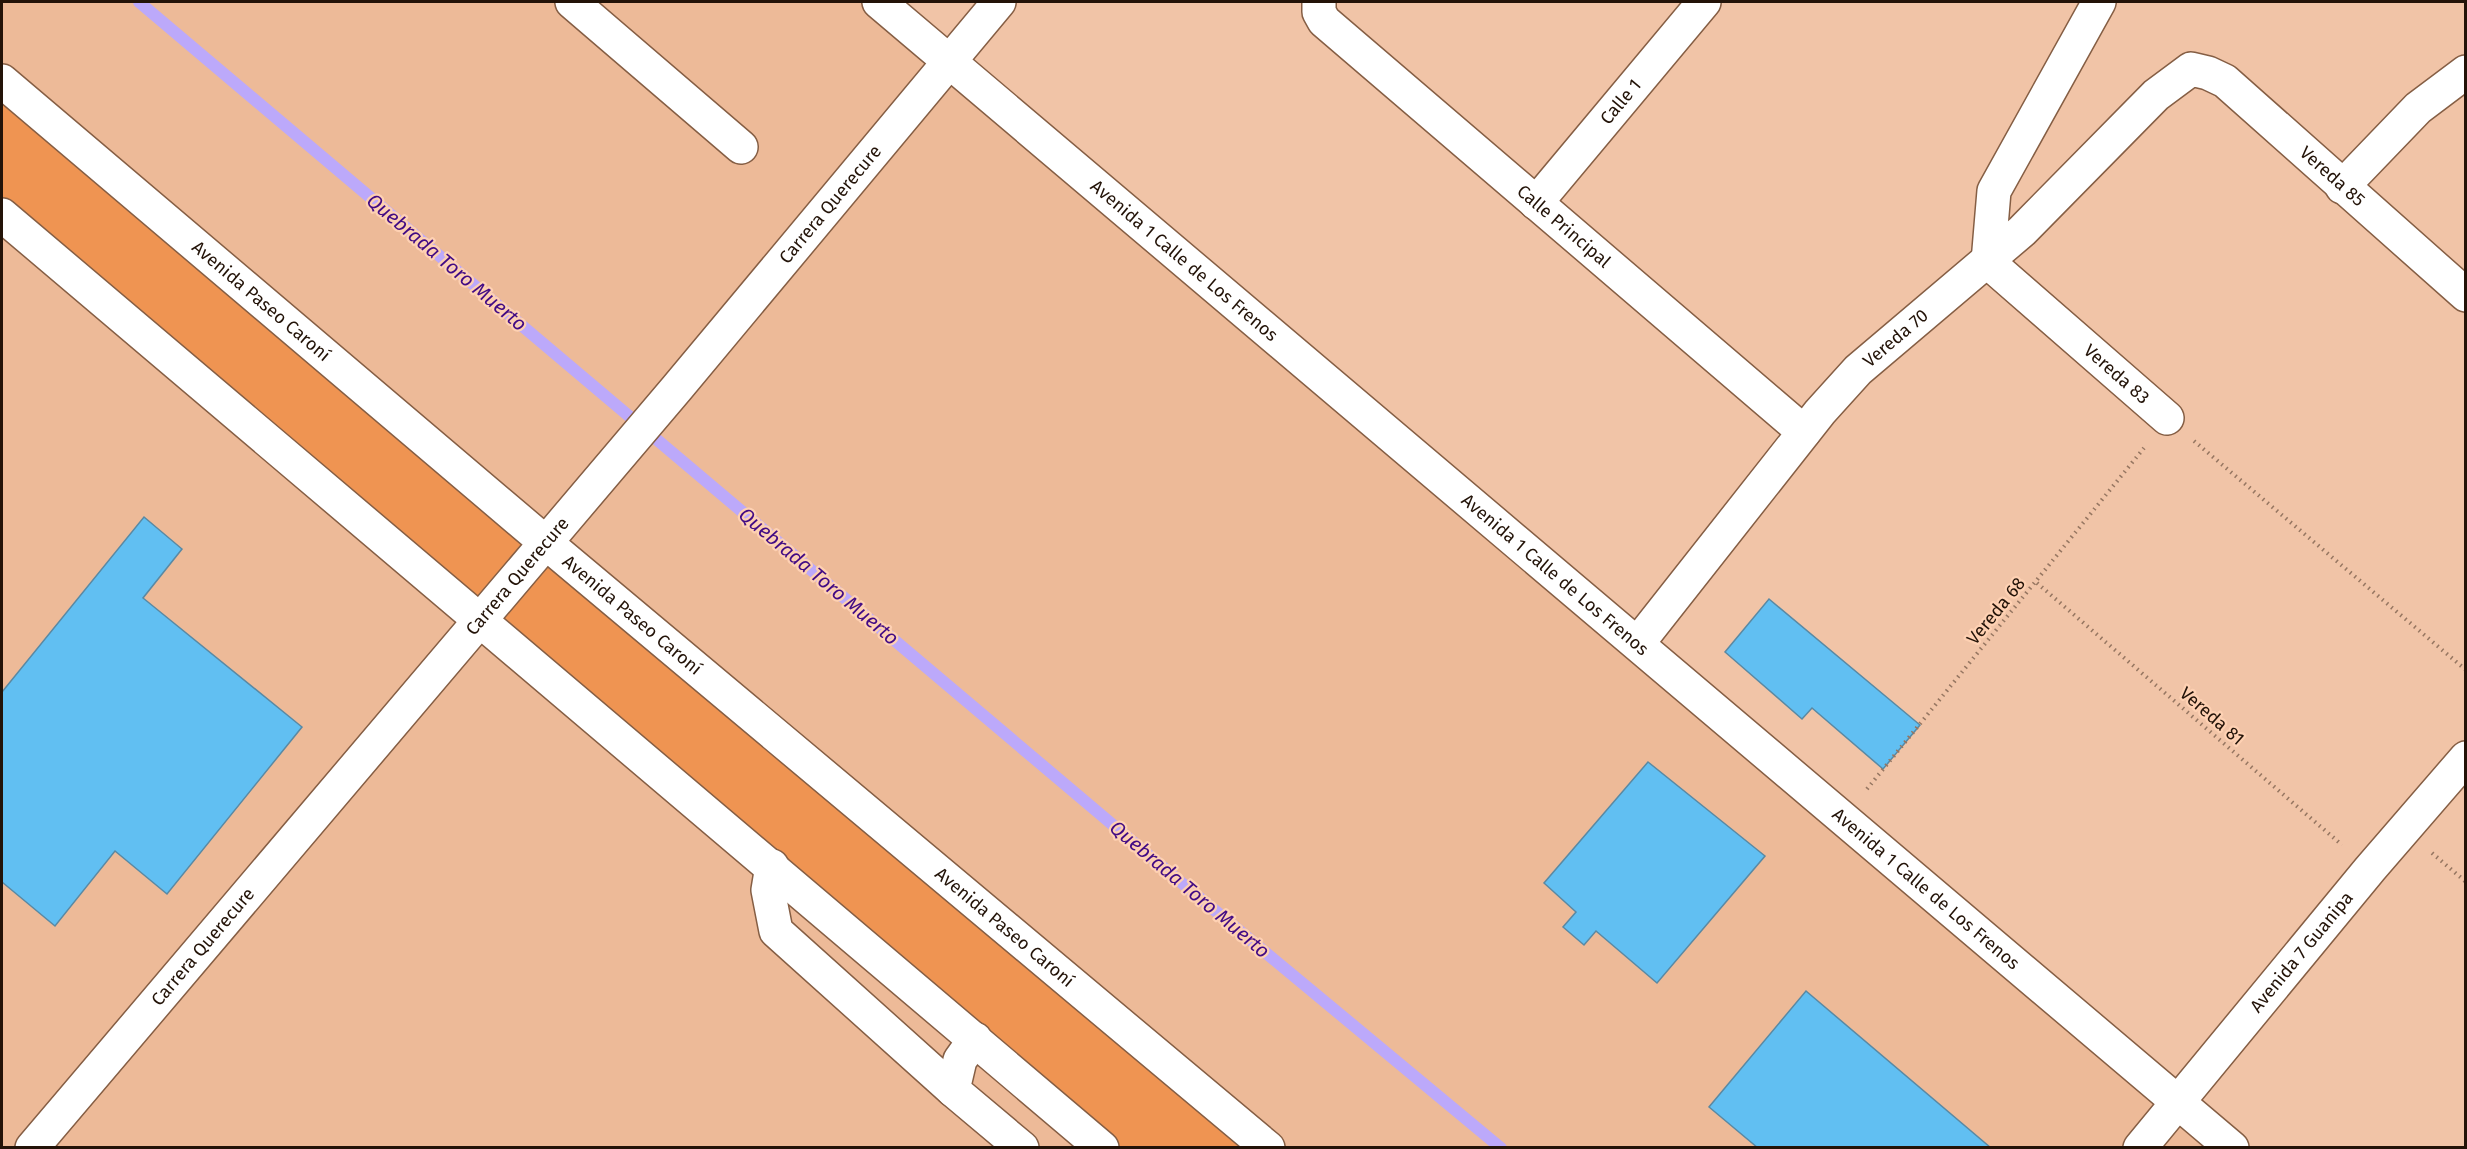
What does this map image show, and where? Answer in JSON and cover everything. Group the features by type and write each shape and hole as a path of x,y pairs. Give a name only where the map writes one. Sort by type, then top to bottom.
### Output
{"street":[{"path":"572,2 741,147"},
{"name":"Avenida 1 Calle de Los Frenos","path":"879,2 2232,1148"},
{"name":"Carrera Querecure","path":"32,1148 677,388 999,2"},
{"name":"Calle 1","path":"1536,203 1704,2"},
{"path":"1989,262 1994,191 2099,2"},
{"name":"Calle Principal","path":"1321,11 1536,203 1804,432"},
{"name":"Vereda 70","path":"1638,643 1804,432 1858,370 1989,262 2156,94 2191,69"},
{"name":"Vereda 85","path":"2191,69 2208,73 2225,81 2466,295"},
{"path":"2343,187 2418,108 2466,72"},
{"name":"Avenida Paseo Caroní","path":"2,81 545,542 1268,1148"},
{"path":"2,215 1102,1148"},
{"name":"Vereda 83","path":"1989,262 2167,418"},
{"name":"Avenida 7 Guanipa","path":"2140,1148 2370,869 2466,758"},
{"path":"772,866 768,890 776,931 953,1090 1022,1148"},
{"path":"953,1090 960,1060 975,1039"}],"path":[{"name":"Vereda 68","path":"1844,818 2037,583 2167,418"},
{"name":"Vereda 83","path":"2167,418 2466,670"},
{"name":"Vereda 81","path":"2037,583 2370,869"}],"shaded area":[{"path":"2,2 879,2 2232,1147 1268,1147 2,81"},
{"path":"2,81 1268,1147 1102,1147 2,215"},
{"path":"2,215 1102,1147 2,1147"}],"building":[{"path":"144,517 182,549 143,598 302,727 167,894 115,851 55,926 2,882 2,692"},
{"path":"1769,599 1920,725 1883,769 1812,708 1802,719 1725,652"},
{"path":"1648,762 1765,856 1657,983 1596,931 1584,945 1563,927 1576,912 1544,883"},
{"path":"1806,991 1991,1148 1758,1148 1709,1107"}],"waterway":[{"name":"Quebrada Toro Muerto","path":"139,2 1171,874 1501,1148"}]}
